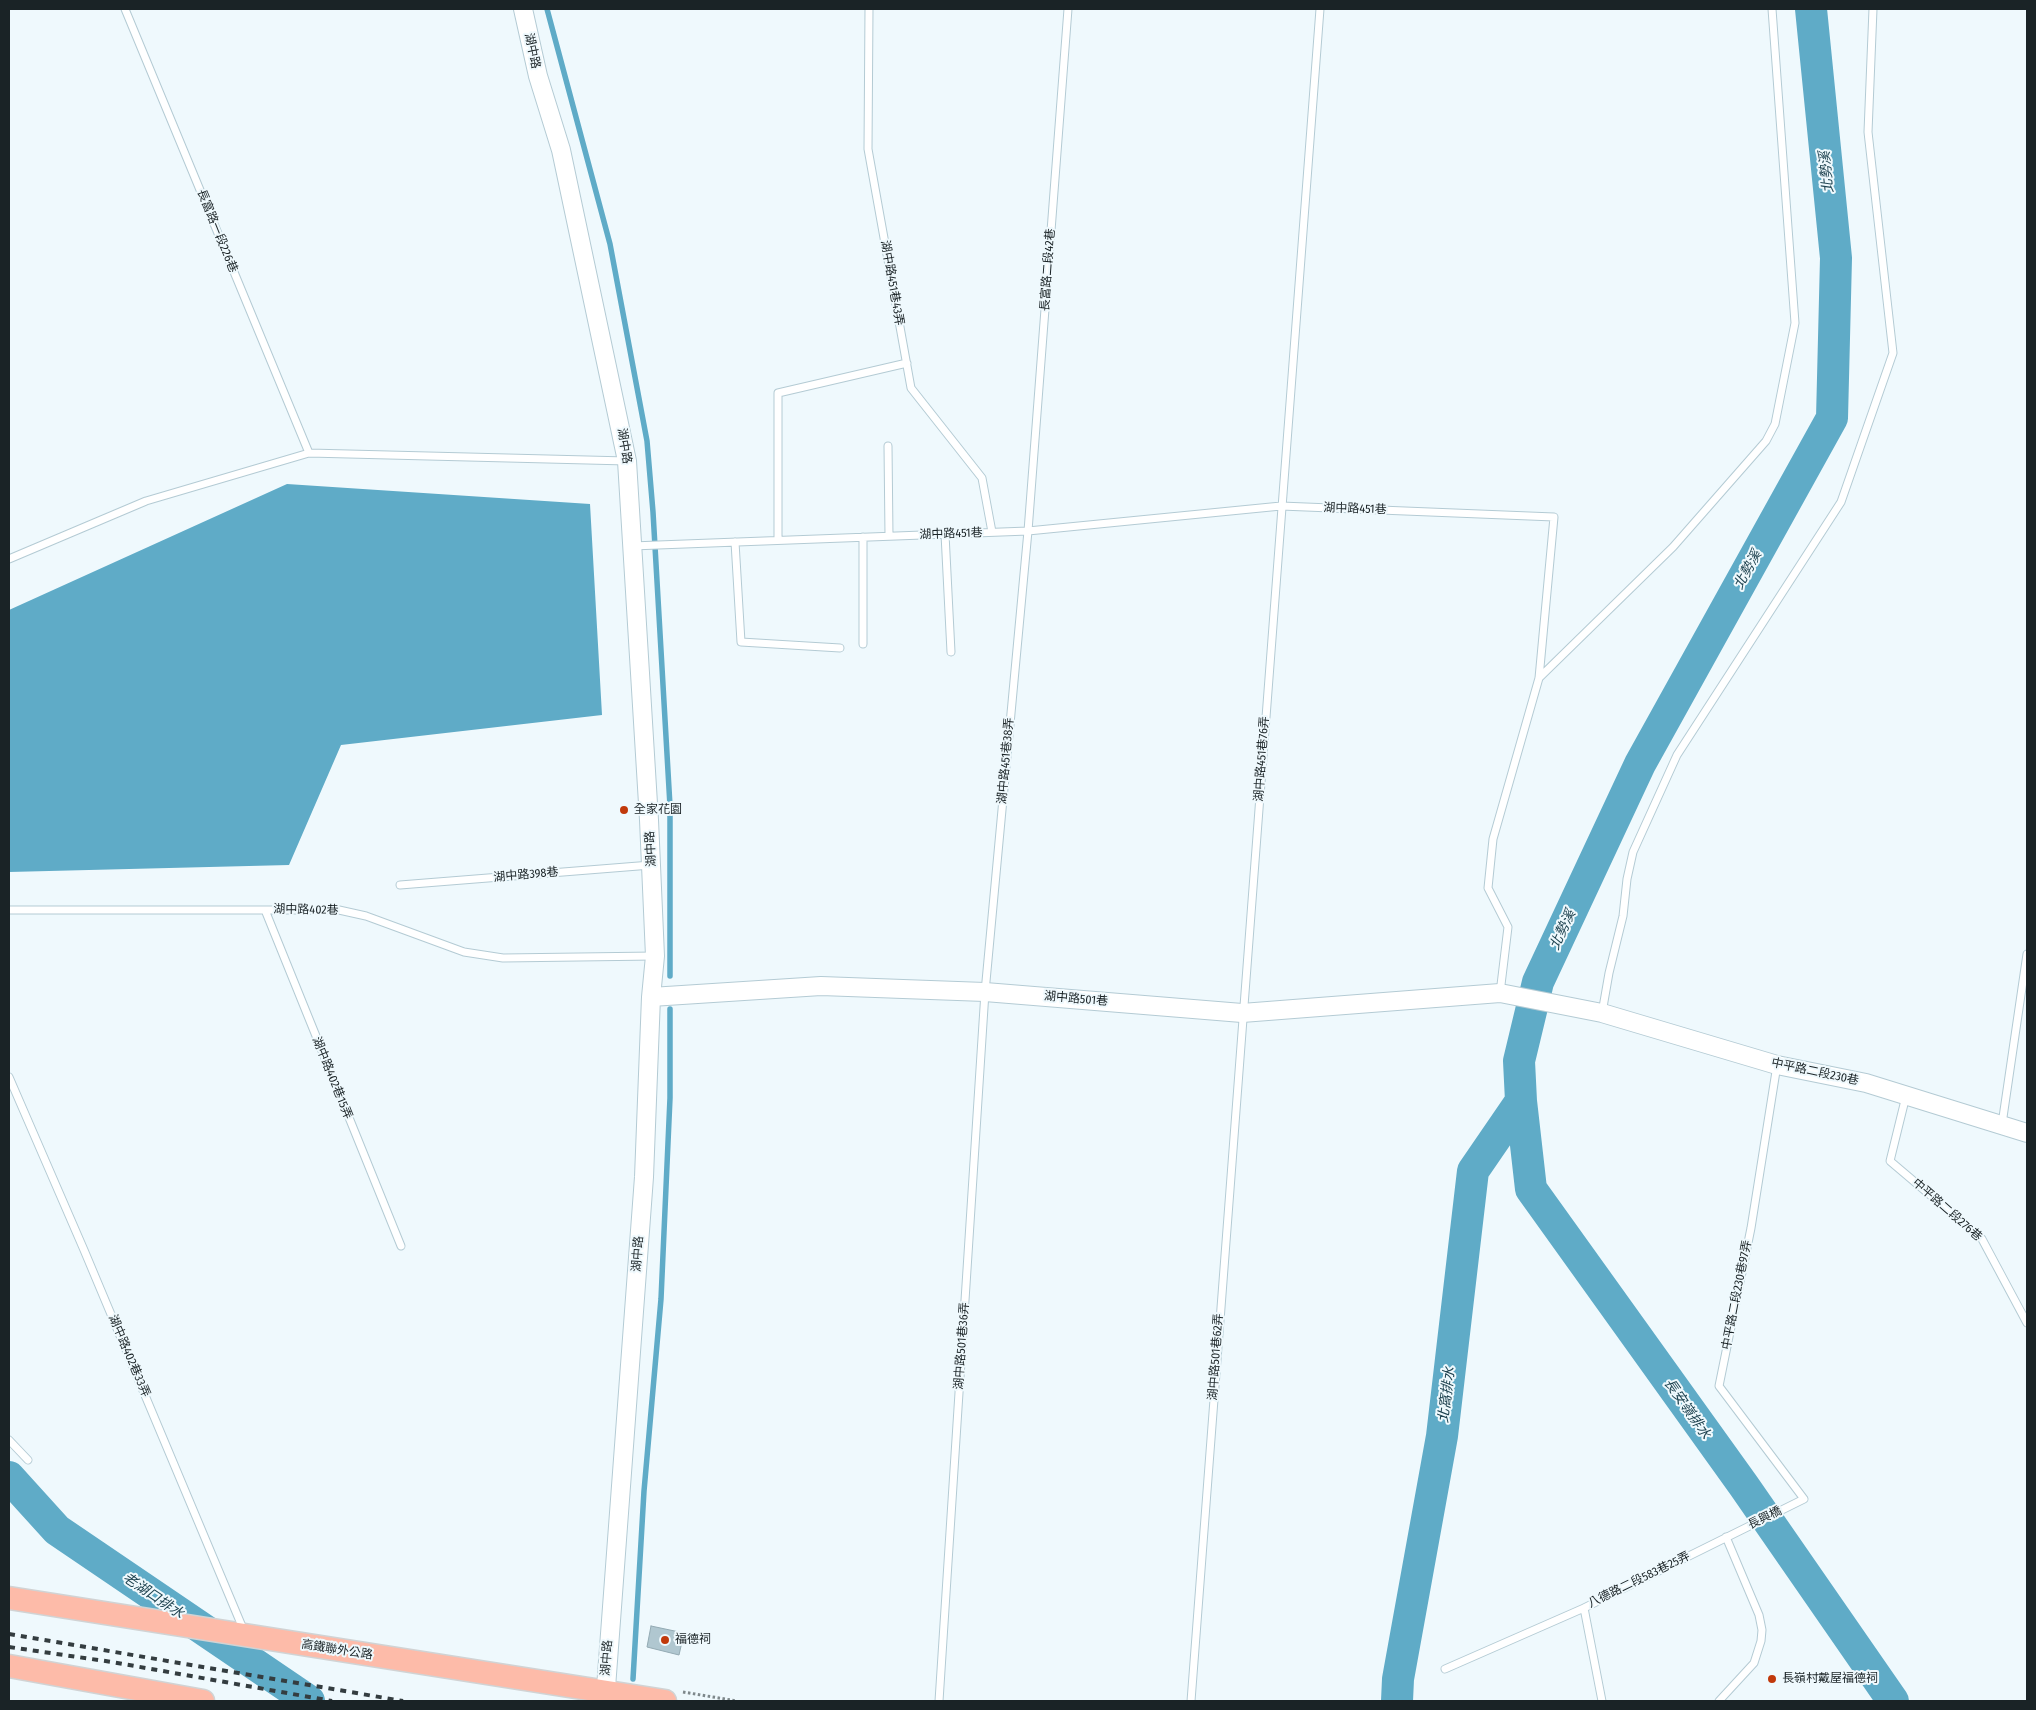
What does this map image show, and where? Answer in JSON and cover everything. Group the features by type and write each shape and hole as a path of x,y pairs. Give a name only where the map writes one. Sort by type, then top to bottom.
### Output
{"main road":[{"name":"高鐵聯外公路","path":"9,1598 605,1696 665,1701"},
{"path":"9,1666 202,1701"}],"street":[{"name":"湖中路","path":"523,9 538,76 562,150 627,461 652,865 655,956 651,997 644,1177 605,1696"},
{"name":"湖中路501巷","path":"651,997 821,986 985,992 1242,1013 1500,993"},
{"name":"中平路二段230巷","path":"1500,993 1602,1013 1777,1065 1866,1083 2027,1133"}],"lane":[{"name":"長富路一段226巷","path":"125,9 309,453"},
{"name":"湖中路451巷43弄","path":"869,9 868,149 911,388 982,478 992,532"},
{"name":"長富路二段42巷","path":"1028,531 1068,9"},
{"name":"湖中路451巷76弄","path":"1242,1013 1320,9"},
{"path":"1539,678 1673,547 1766,441 1774,424 1795,323 1772,9"},
{"path":"1602,1013 1608,973 1623,916 1627,879 1633,852 1678,755 1841,502 1893,352 1868,132 1873,9"},
{"path":"778,540 778,393 906,363"},
{"path":"888,446 889,536"},
{"path":"9,559 146,501 309,453 627,461"},
{"name":"湖中路451巷","path":"632,546 1028,531 1281,506 1554,517 1539,678 1493,839 1488,888 1508,927 1500,993"},
{"name":"湖中路451巷38弄","path":"985,992 1028,531"},
{"path":"945,534 950,652"},
{"path":"862,644 863,537"},
{"path":"735,542 741,642 840,648"},
{"name":"湖中路398巷","path":"400,885 652,865"},
{"name":"湖中路402巷","path":"9,910 339,910 366,916 464,952 503,958 655,956"},
{"name":"湖中路402巷15弄","path":"265,910 401,1246"},
{"path":"2002,1125 2027,954"},
{"name":"湖中路501巷36弄","path":"939,1701 985,992"},
{"name":"湖中路501巷62弄","path":"1190,1701 1242,1013"},
{"name":"中平路二段230巷97弄","path":"1777,1065 1751,1228 1720,1386 1804,1499"},
{"name":"湖中路402巷33弄","path":"9,1077 247,1637"},
{"name":"中平路二段276巷","path":"1906,1096 1890,1161 1982,1239 2027,1323"},
{"path":"9,1440 28,1460"},
{"name":"長興橋","path":"1726,1537 1804,1499"},
{"path":"1719,1701 1754,1663 1761,1641 1762,1630 1759,1616 1726,1537"},
{"name":"八德路二段583巷25弄","path":"1602,1701 1584,1608 1726,1537"},
{"path":"1445,1669 1584,1608"}],"water":[{"path":"287,484 590,504 602,715 341,745 289,865 9,872 9,610"}],"building":[{"name":"福德祠","path":"651,1626 684,1633 679,1655 647,1647"}],"waterway":[{"path":"547,9 610,244 647,441 653,512 670,806 670,976"},
{"name":"北勢溪","path":"1811,9 1836,258 1832,418 1640,764 1538,982 1519,1061 1521,1101 1531,1189 1744,1486 1893,1701"},
{"path":"633,1679 644,1491 661,1299 670,1098 670,1009"},
{"name":"北窩排水","path":"1397,1701 1398,1679 1442,1436 1473,1171 1521,1101"},
{"name":"老湖口排水","path":"9,1477 57,1530 309,1701"}],"railway":[{"path":"9,1634 403,1701"},
{"path":"9,1647 112,1662 332,1701"}],"place":[{"name":"全家花園","path":"624,810"},
{"name":"福德祠","path":"665,1640"},
{"name":"長嶺村戴屋福德祠","path":"1772,1679"}],"water label":[{"name":"長安嶺排水","path":"1687,1409"}]}
